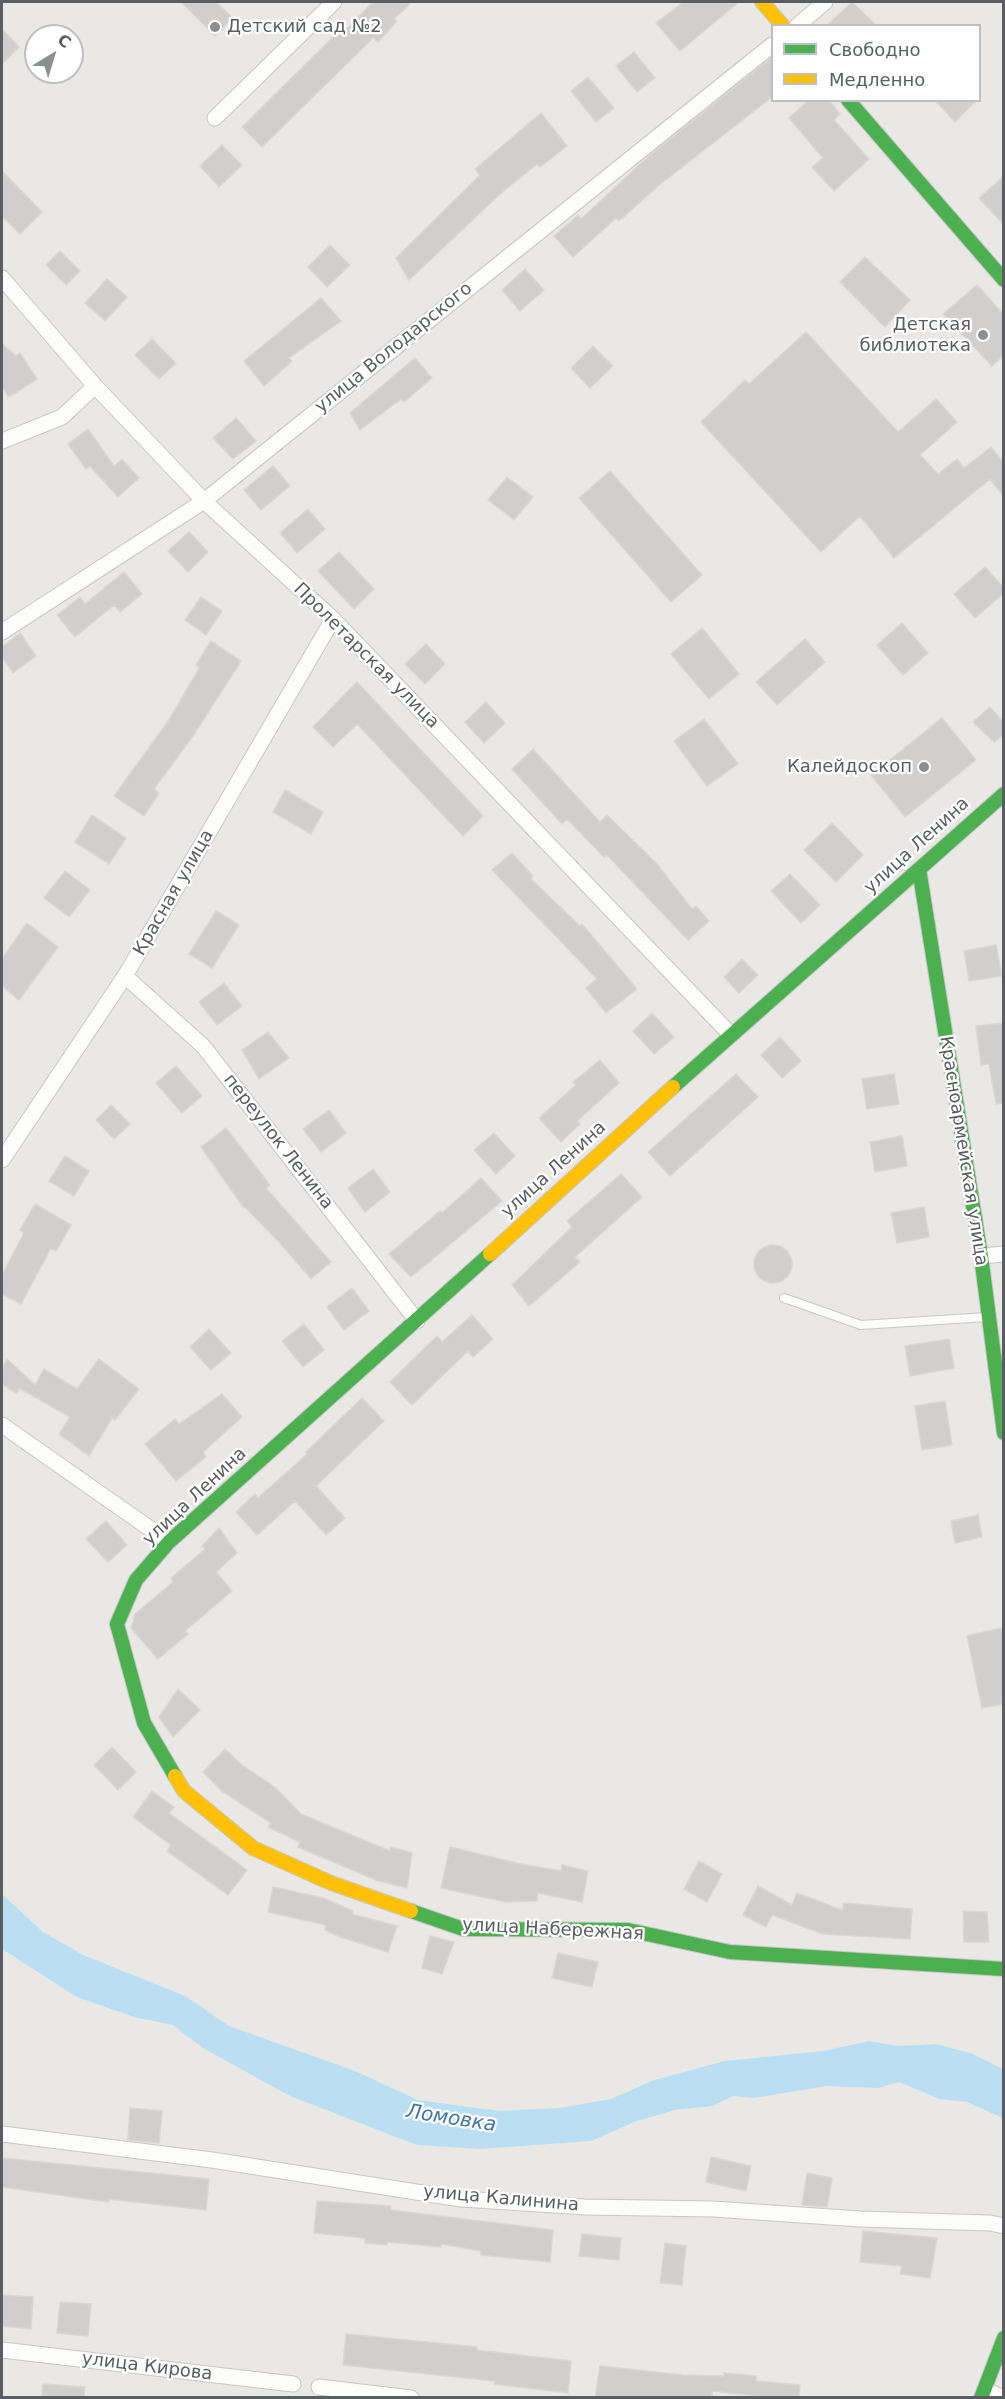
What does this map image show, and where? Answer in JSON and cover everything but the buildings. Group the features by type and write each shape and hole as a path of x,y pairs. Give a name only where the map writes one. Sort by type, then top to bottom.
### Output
{"street":[{"path":"215,118 334,2"},
{"path":"762,2 781,24"},
{"path":"799,24 825,2"},
{"name":"улица Володарского","path":"2,632 204,501 771,46"},
{"path":"850,102 1004,280"},
{"name":"Пролетарская улица","path":"2,278 95,386 204,501 333,619 730,1034"},
{"path":"2,441 62,417 95,386"},
{"name":"Красная улица","path":"2,1160 125,976 333,619"},
{"name":"улица Ленина","path":"136,1580 169,1542 417,1321 730,1034 1004,794"},
{"name":"Красноармейская улица","path":"919,869 981,1256 987,1317 1004,1432"},
{"name":"переулок Ленина","path":"125,976 202,1046 417,1321"},
{"path":"981,1256 1004,1254"},
{"path":"2,1425 169,1542"},
{"name":"улица Набережная","path":"136,1580 117,1624 144,1723 184,1791 253,1848 331,1884 463,1929 628,1930 730,1952 1004,1969"},
{"name":"улица Калинина","path":"2,2134 212,2160 461,2199 585,2207 713,2209 860,2219 990,2223 1004,2226"},
{"path":"1003,2397 983,2394 1004,2337"},
{"name":"улица Кирова","path":"2,2350 292,2384"},
{"path":"319,2387 411,2397"}],"lane":[{"path":"784,1298 861,1325 987,1317"}],"water":[{"name":"Ломовка","path":"2,1894 43,1932 83,1955 185,1996 229,2026 355,2071 418,2100 499,2111 560,2108 611,2099 654,2080 725,2061 823,2051 869,2041 898,2046 936,2044 973,2054 1003,2069 1003,2118 967,2102 940,2099 899,2082 878,2088 827,2086 754,2098 733,2096 713,2106 675,2110 634,2122 591,2141 479,2149 417,2145 290,2096 203,2048 173,2025 134,2017 77,1997 2,1949"}],"traffic: fast":[{"path":"850,102 1004,280"},
{"path":"673,1087 1004,794"},
{"path":"919,869 981,1256 1004,1433"},
{"path":"175,1776 144,1723 117,1624 136,1580 169,1542 490,1254"},
{"path":"411,1911 463,1929 628,1930 730,1952 1004,1969"},
{"path":"981,2398 1004,2338"}],"traffic: slow":[{"path":"762,2 781,24"},
{"path":"490,1254 673,1087"},
{"path":"175,1776 184,1791 253,1848 331,1883 411,1911"}],"place":[{"name":"Детский сад №2","path":"215,27"},
{"name":"Детская библиотека","path":"983,335"},
{"name":"Калейдоскоп","path":"924,767"}]}
